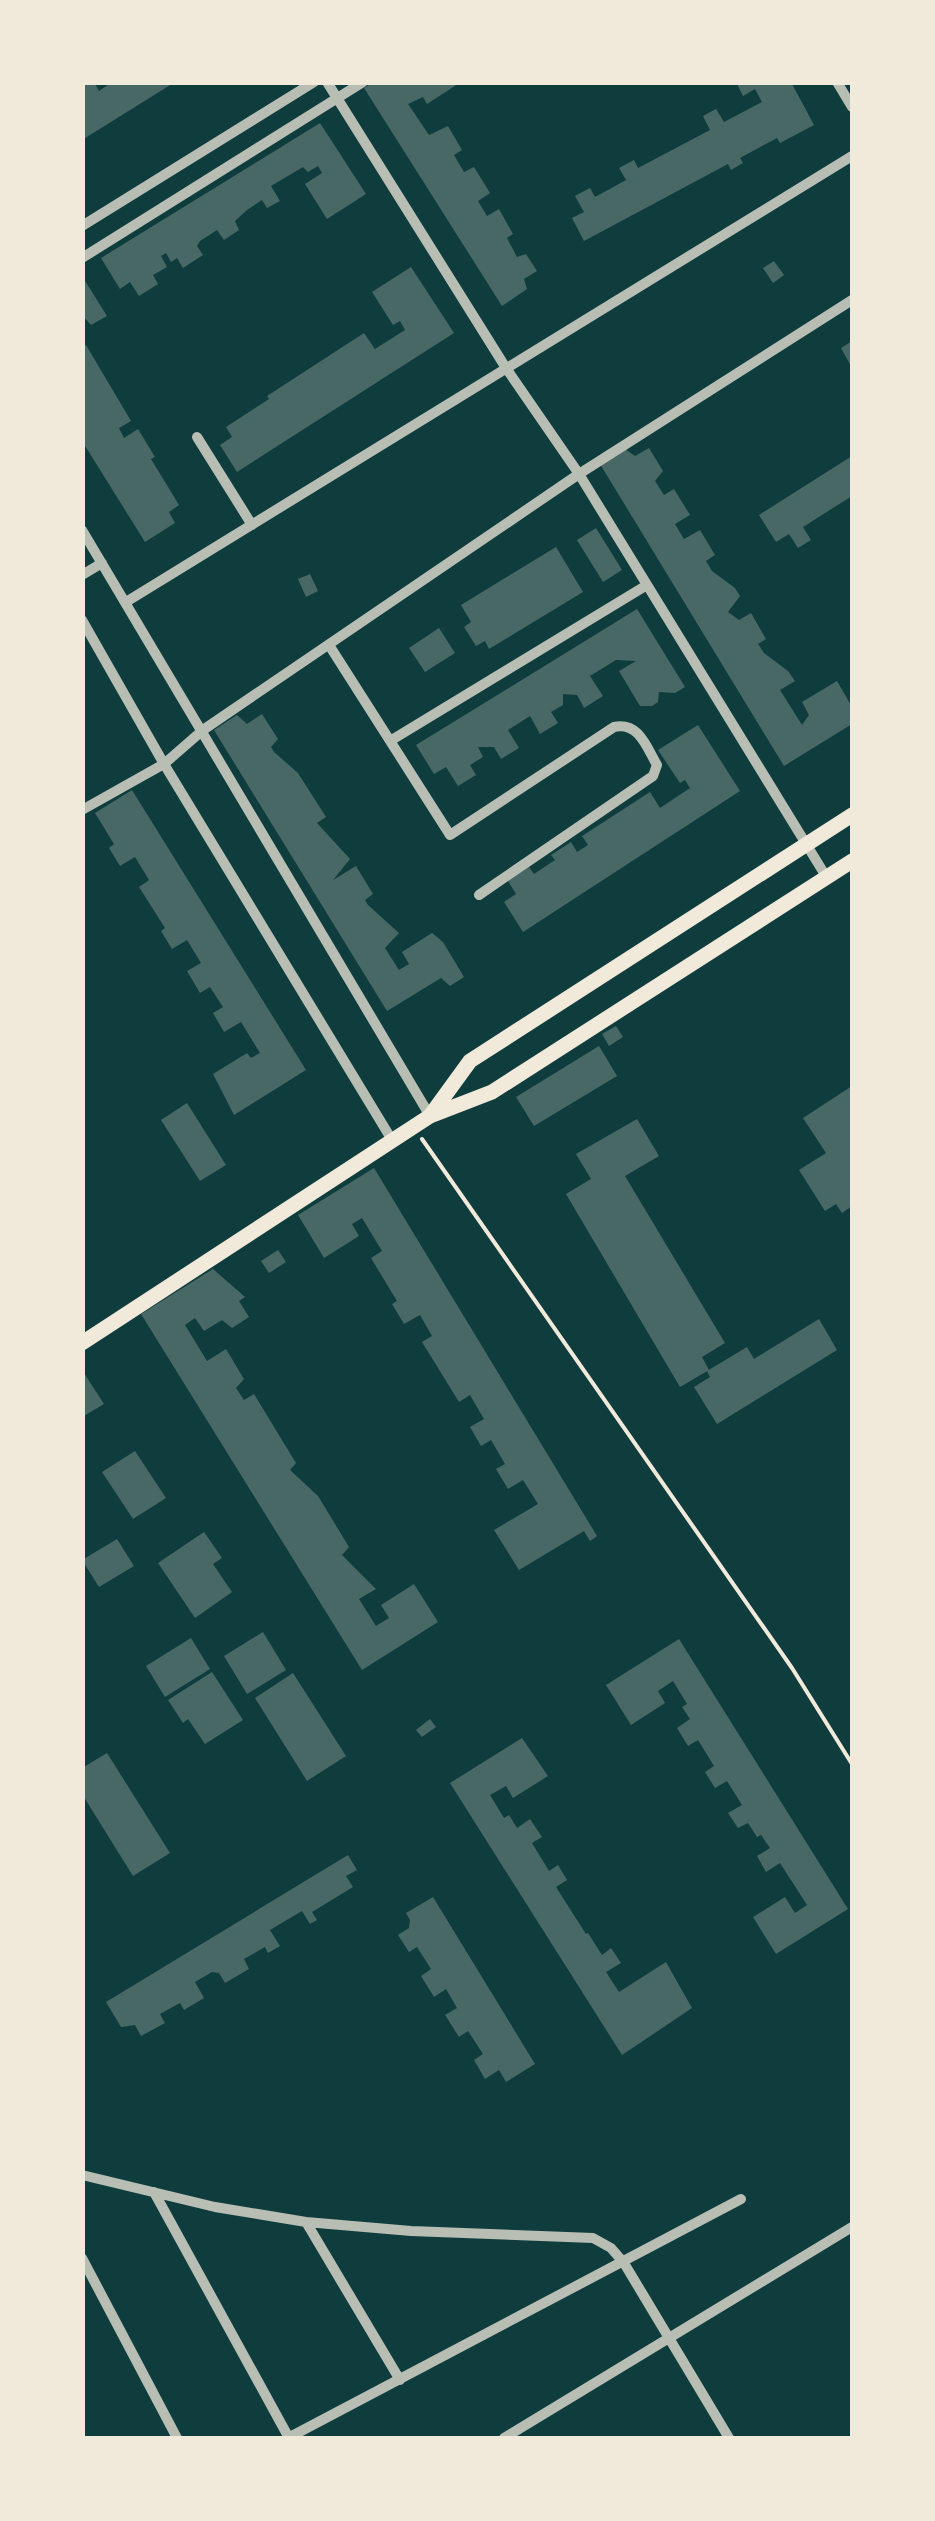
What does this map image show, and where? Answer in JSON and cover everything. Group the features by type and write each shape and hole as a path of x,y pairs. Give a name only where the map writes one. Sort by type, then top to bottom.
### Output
{"main road":[{"path":"430,1116 470,1061 852,815"},
{"path":"82,1343 430,1116 492,1092 852,861"}],"street":[{"path":"82,226 314,82"},
{"path":"327,82 506,368 579,474 828,878"},
{"path":"82,258 363,82"},
{"path":"837,82 852,108"},
{"path":"126,602 852,156"},
{"path":"82,810 164,764 203,730 579,474 852,300"},
{"path":"197,437 252,525"},
{"path":"82,530 430,1116"},
{"path":"82,575 102,563"},
{"path":"390,741 647,585"},
{"path":"82,620 164,764 392,1140"},
{"path":"328,645 450,835 614,727 627,724 636,729 657,765 653,776 479,894"},
{"path":"82,2175 306,2222 411,2232 583,2235 602,2242 624,2263 728,2438"},
{"path":"154,2192 289,2438 741,2199"},
{"path":"306,2222 400,2380"},
{"path":"504,2438 852,2227"},
{"path":"82,2258 176,2438"}],"path":[{"path":"414,1127 792,1668 852,1764"}],"building":[{"path":"94,82 99,91 112,82 175,82 82,140 82,83"},
{"path":"373,82 461,82 427,104 423,97 408,104 429,135 448,126 462,150 454,155 464,172 474,167 490,193 478,201 487,216 499,209 513,234 507,238 517,257 526,254 537,271 524,279 527,289 502,306 364,88"},
{"path":"736,82 791,82 814,125 780,143 777,138 740,158 743,163 731,170 728,164 584,241 572,218 584,212 575,196 590,188 595,197 626,180 619,168 634,160 638,168 710,130 703,116 716,109 724,122 762,102 755,89 743,96"},
{"path":"320,123 366,194 327,219 305,184 322,173 318,166 308,172 303,167 271,186 280,201 267,208 262,200 247,210 235,221 239,230 224,240 217,230 200,241 197,246 203,255 183,268 177,258 171,262 166,253 161,256 167,267 153,275 158,284 139,296 130,282 120,289 101,258"},
{"path":"774,261 784,275 773,283 763,268"},
{"path":"411,267 454,333 237,472 220,445 232,437 226,427 364,333 375,349 405,330 400,321 393,325 372,292"},
{"path":"82,276 107,316 91,325 82,315"},
{"path":"852,341 852,368 841,348"},
{"path":"86,345 131,421 119,428 124,438 138,429 179,505 169,512 175,523 145,542 82,441 82,348"},
{"path":"649,448 663,471 655,481 664,495 674,489 690,515 675,524 684,539 700,530 715,555 706,561 712,571 740,596 728,612 739,620 751,613 766,639 758,644 795,681 780,690 802,725 809,715 802,702 837,681 852,707 852,724 784,766 600,464 625,449 635,456"},
{"path":"852,456 852,496 803,527 811,540 798,548 789,534 776,542 759,515"},
{"path":"596,528 622,570 603,582 577,540"},
{"path":"556,547 583,592 489,649 485,641 476,646 464,627 471,622 461,605"},
{"path":"310,574 318,591 306,597 298,579"},
{"path":"637,609 685,687 675,693 659,692 658,702 640,706 619,671 636,661 616,660 590,676 603,696 584,708 577,695 563,694 563,705 551,712 558,723 540,734 530,716 508,730 519,748 501,759 494,747 478,747 483,757 470,765 476,775 458,786 446,767 434,774 416,745"},
{"path":"439,628 455,653 425,672 409,648"},
{"path":"262,714 278,739 271,747 274,752 298,773 326,817 317,823 350,859 333,880 356,866 373,894 365,900 368,905 399,933 385,948 399,970 409,964 402,952 432,933 443,942 464,977 450,986 441,978 387,1011 214,730 237,715 247,724"},
{"path":"698,725 740,791 523,932 504,902 516,894 508,881 529,867 534,874 555,860 551,855 571,842 577,852 588,845 582,836 650,792 660,808 690,788 685,780 680,783 658,750"},
{"path":"132,790 306,1070 234,1115 213,1074 247,1053 251,1058 260,1053 241,1022 224,1032 213,1013 223,1007 210,987 200,993 187,971 201,963 187,940 172,949 161,931 165,928 139,887 149,880 135,857 120,866 109,848 114,844 95,813"},
{"path":"616,1026 623,1037 609,1046 602,1034"},
{"path":"599,1046 617,1076 534,1126 516,1097"},
{"path":"852,1086 852,1206 842,1213 836,1204 825,1211 799,1170 826,1153 803,1118"},
{"path":"187,1103 226,1165 200,1181 161,1120"},
{"path":"637,1119 659,1156 625,1176 725,1343 702,1357 709,1370 680,1387 566,1194 591,1179 576,1154"},
{"path":"374,1168 597,1536 590,1541 584,1531 519,1570 494,1530 538,1504 523,1480 508,1489 496,1469 505,1464 491,1440 481,1446 470,1427 484,1419 470,1395 459,1402 422,1342 432,1336 420,1315 404,1324 392,1304 397,1301 371,1258 382,1251 362,1218 352,1224 359,1236 324,1258 298,1215"},
{"path":"278,1250 286,1262 269,1273 261,1261"},
{"path":"213,1269 245,1297 239,1301 249,1317 232,1328 222,1320 204,1331 195,1318 185,1325 207,1361 226,1349 244,1379 236,1388 244,1400 254,1394 296,1463 290,1470 318,1496 349,1547 342,1555 376,1589 359,1599 376,1626 389,1618 381,1605 414,1584 438,1622 362,1670 141,1314"},
{"path":"819,1319 837,1350 717,1424 694,1387 710,1377 707,1371 747,1347 754,1359"},
{"path":"82,1370 104,1404 82,1417"},
{"path":"135,1451 166,1498 133,1519 102,1472"},
{"path":"204,1532 222,1558 213,1564 232,1592 195,1618 158,1563"},
{"path":"117,1539 134,1566 99,1587 82,1560"},
{"path":"263,1632 286,1670 247,1694 224,1656"},
{"path":"191,1638 210,1669 165,1697 146,1666"},
{"path":"679,1639 848,1909 776,1954 753,1917 785,1897 795,1913 807,1905 780,1863 766,1872 757,1856 770,1848 748,1823 738,1828 728,1813 742,1805 727,1781 715,1788 705,1772 714,1766 698,1740 688,1746 677,1728 690,1719 682,1707 687,1704 673,1681 658,1691 665,1703 631,1725 606,1685"},
{"path":"212,1672 243,1720 205,1744 188,1719 183,1723 168,1700"},
{"path":"293,1673 346,1756 307,1781 255,1698"},
{"path":"430,1719 436,1727 422,1737 416,1730"},
{"path":"522,1738 548,1776 513,1798 506,1786 490,1795 504,1818 509,1815 517,1828 530,1819 542,1837 532,1843 549,1871 558,1865 567,1880 556,1887 602,1955 611,1948 621,1963 606,1972 619,1992 666,1962 692,2008 622,2055 450,1783"},
{"path":"107,1753 170,1853 133,1876 82,1794 82,1768"},
{"path":"348,1855 357,1870 346,1876 353,1887 312,1912 317,1920 310,1924 302,1911 270,1930 280,1946 268,1953 265,1947 244,1959 249,1969 225,1983 219,1973 212,1972 195,1982 204,1998 184,2010 180,2003 160,2014 165,2023 141,2036 135,2025 121,2027 106,2002"},
{"path":"433,1897 535,2064 506,2082 499,2070 485,2079 474,2060 483,2054 468,2031 459,2037 445,2015 457,2008 446,1989 434,1997 421,1976 431,1969 417,1947 409,1952 398,1935 409,1928 406,1913"}]}
